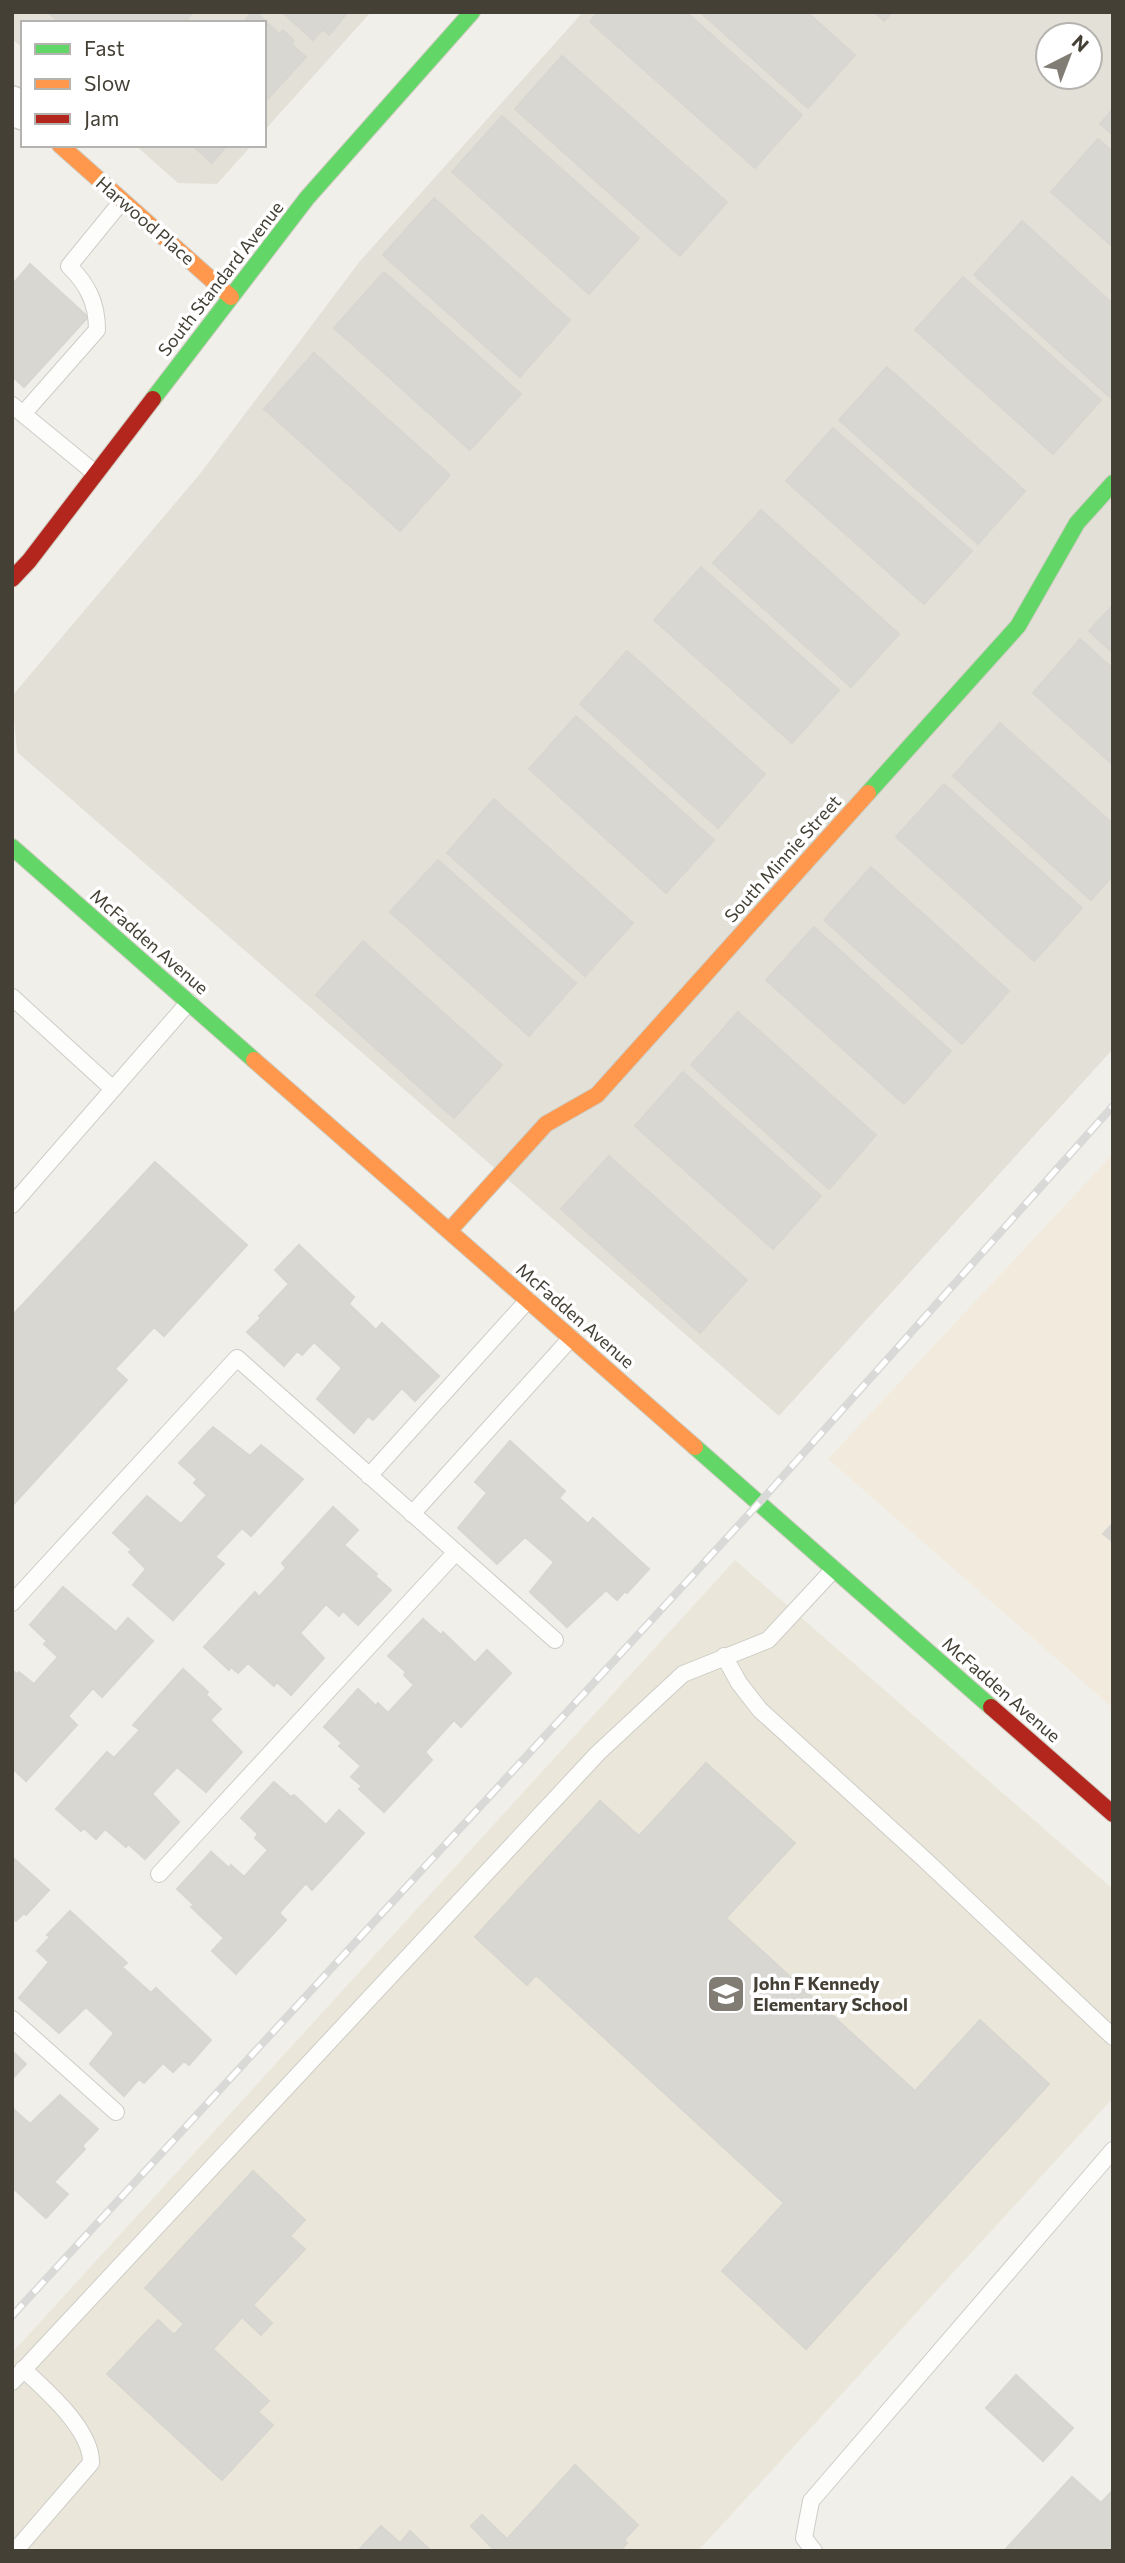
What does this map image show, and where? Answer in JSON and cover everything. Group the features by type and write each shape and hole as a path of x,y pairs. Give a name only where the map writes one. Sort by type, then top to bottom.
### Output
{"street":[{"name":"South Standard Avenue","path":"12,579 29,561 307,198 472,12"},
{"name":"Harwood Place","path":"62,147 231,297"},
{"name":"South Minnie Street","path":"449,1231 546,1124 597,1095 1018,626 1077,523 1113,484"},
{"name":"McFadden Avenue","path":"12,847 1113,1814"}],"lane":[{"path":"95,473 18,409 97,330 97,308 85,282 69,266 122,201"},
{"path":"12,997 113,1089"},
{"path":"12,1205 189,1002"},
{"path":"369,1476 528,1300"},
{"path":"412,1514 571,1338"},
{"path":"12,1603 237,1358 555,1640"},
{"path":"159,1874 456,1552"},
{"path":"12,2382 598,1752 683,1674 768,1640 834,1569"},
{"path":"724,1656 739,1683 760,1710 923,1858 1113,2037"},
{"path":"12,2019 116,2112"},
{"path":"814,2551 804,2538 811,2501 1111,2154"},
{"path":"15,2551 91,2463 91,2451 62,2405 23,2369"}],"shaded area":[{"path":"12,12 371,12 266,129 266,21 21,21 21,46 12,39"},
{"path":"583,12 1113,12 1113,1049 779,1416 17,752 12,696 199,475 360,261"},
{"path":"137,147 250,147 217,184 178,183"},
{"path":"1113,1154 1113,1708 828,1459"},
{"name":"John F Kennedy Elementary School","path":"735,1560 1113,1889 1113,2098 698,2551 12,2551 12,2353"}],"building":[{"path":"193,12 186,21 58,21 49,13"},
{"path":"252,12 256,12 265,21 245,21"},
{"path":"282,12 348,12 329,35 323,29 313,40"},
{"path":"598,12 686,12 802,115 755,168 590,22"},
{"path":"700,12 807,12 855,55 808,108"},
{"path":"875,12 892,12 884,21"},
{"path":"266,22 279,34 283,30 294,41 291,44 306,57 266,101"},
{"path":"562,56 727,202 680,256 515,109"},
{"path":"1113,109 1113,135 1100,124"},
{"path":"502,116 639,238 589,294 452,172"},
{"path":"1098,139 1113,152 1113,247 1051,192"},
{"path":"194,147 225,147 212,163"},
{"path":"434,198 570,320 520,377 383,255"},
{"path":"1022,221 1113,304 1112,399 974,275"},
{"path":"30,264 88,317 24,387 12,376 12,285"},
{"path":"384,272 521,394 470,450 334,328"},
{"path":"963,277 1101,400 1053,454 915,330"},
{"path":"314,353 450,475 400,531 264,409"},
{"path":"887,367 1025,491 978,544 839,420"},
{"path":"833,428 972,551 924,604 786,481"},
{"path":"761,510 899,634 851,687 713,563"},
{"path":"701,567 839,690 792,743 654,620"},
{"path":"1113,605 1113,653 1089,631"},
{"path":"1080,639 1113,669 1113,765 1033,693"},
{"path":"627,651 765,774 718,828 580,704"},
{"path":"576,716 714,840 666,893 529,769"},
{"path":"1000,723 1113,824 1113,875 1091,900 953,776"},
{"path":"944,784 1082,908 1034,961 896,837"},
{"path":"494,799 633,923 585,976 447,853"},
{"path":"438,860 576,983 529,1036 390,912"},
{"path":"871,867 1009,991 962,1044 824,920"},
{"path":"814,927 951,1051 904,1104 766,980"},
{"path":"363,941 502,1065 454,1118 316,995"},
{"path":"738,1012 876,1135 829,1189 691,1065"},
{"path":"683,1072 821,1196 773,1249 635,1126"},
{"path":"609,1156 747,1280 700,1333 561,1209"},
{"path":"155,1162 247,1245 164,1336 154,1327 115,1369 127,1380 12,1506 12,1316"},
{"path":"299,1245 354,1297 349,1304 376,1330 382,1323 439,1376 415,1401 402,1388 373,1420 368,1416 354,1433 317,1399 342,1368 314,1342 302,1355 297,1351 284,1366 247,1332 289,1284 275,1270"},
{"path":"213,1427 250,1456 261,1445 303,1479 251,1536 242,1528 215,1557 224,1564 173,1620 133,1585 146,1569 129,1552 132,1550 113,1533 147,1496 181,1524 207,1495 194,1483 197,1479 179,1463"},
{"path":"510,1441 565,1491 559,1498 588,1524 593,1518 649,1569 617,1600 606,1590 567,1627 530,1592 554,1562 525,1537 497,1564 458,1528 487,1493 475,1482"},
{"path":"333,1507 358,1530 344,1545 391,1590 358,1625 343,1611 339,1616 326,1604 300,1633 324,1658 291,1695 277,1682 274,1686 248,1663 238,1673 231,1667 229,1670 204,1647 255,1592 259,1597 286,1568 282,1563"},
{"path":"1113,1523 1113,1542 1103,1534"},
{"path":"63,1587 116,1632 128,1618 153,1641 102,1697 93,1688 68,1716 77,1725 26,1781 12,1768 12,1670 34,1684 58,1657 44,1644 47,1641 30,1625"},
{"path":"423,1619 441,1635 443,1632 475,1663 487,1650 511,1673 461,1727 454,1720 425,1752 432,1760 384,1812 359,1789 362,1786 351,1777 361,1766 339,1746 342,1743 324,1727 358,1689 388,1713 414,1685 404,1675 406,1672 388,1656"},
{"path":"183,1669 208,1692 206,1695 221,1709 210,1720 242,1752 206,1792 177,1767 152,1794 179,1822 145,1859 105,1829 96,1839 84,1828 81,1831 56,1809 107,1752 114,1758 140,1730 133,1725"},
{"path":"706,1763 795,1843 726,1918 915,2091 980,2020 1049,2084 806,2349 722,2271 784,2203 536,1975 527,1985 475,1937 600,1801 639,1836"},
{"path":"274,1782 291,1797 294,1795 326,1825 339,1810 364,1833 312,1890 306,1883 279,1913 286,1920 236,1974 212,1951 224,1938 191,1907 194,1905 177,1889 211,1852 244,1877 268,1850 255,1838 258,1834 241,1818"},
{"path":"12,1857 49,1890 26,1915 24,1913 16,1921 12,1918"},
{"path":"70,1911 127,1963 122,1967 151,1993 156,1988 211,2040 189,2065 184,2061 173,2072 163,2063 144,2083 139,2079 124,2096 90,2064 114,2033 86,2007 59,2033 19,1998 49,1962 37,1951 50,1937 47,1935"},
{"path":"12,2051 26,2064 12,2079"},
{"path":"60,2095 98,2129 82,2146 85,2149 54,2182 68,2194 46,2218 12,2187 12,2108 30,2124"},
{"path":"253,2171 305,2220 290,2236 305,2249 253,2305 272,2323 261,2335 242,2317 213,2349 269,2401 258,2412 273,2425 222,2480 107,2374 158,2320 174,2335 184,2324 145,2288"},
{"path":"1016,2375 1073,2428 1043,2461 986,2408"},
{"path":"575,2465 638,2525 624,2540 627,2543 620,2551 495,2551 471,2526 482,2515 507,2539"},
{"path":"1072,2477 1101,2503 1113,2490 1113,2551 1004,2551"},
{"path":"381,2526 400,2543 410,2531 431,2551 358,2551"}],"railway":[{"path":"12,2316 759,1503 1113,1106"}],"traffic: fast":[{"path":"153,399 307,198 472,12"},
{"path":"868,793 1018,626 1077,523 1113,483"},
{"path":"12,847 254,1060"},
{"path":"695,1447 991,1707"}],"traffic: slow":[{"path":"62,147 231,297"},
{"path":"449,1231 546,1124 597,1095 868,793"},
{"path":"254,1060 695,1447"}],"traffic: jam":[{"path":"12,579 29,561 153,399"},
{"path":"991,1707 1113,1814"}],"place":[{"name":"John F Kennedy Elementary School","path":"726,1994"}]}
